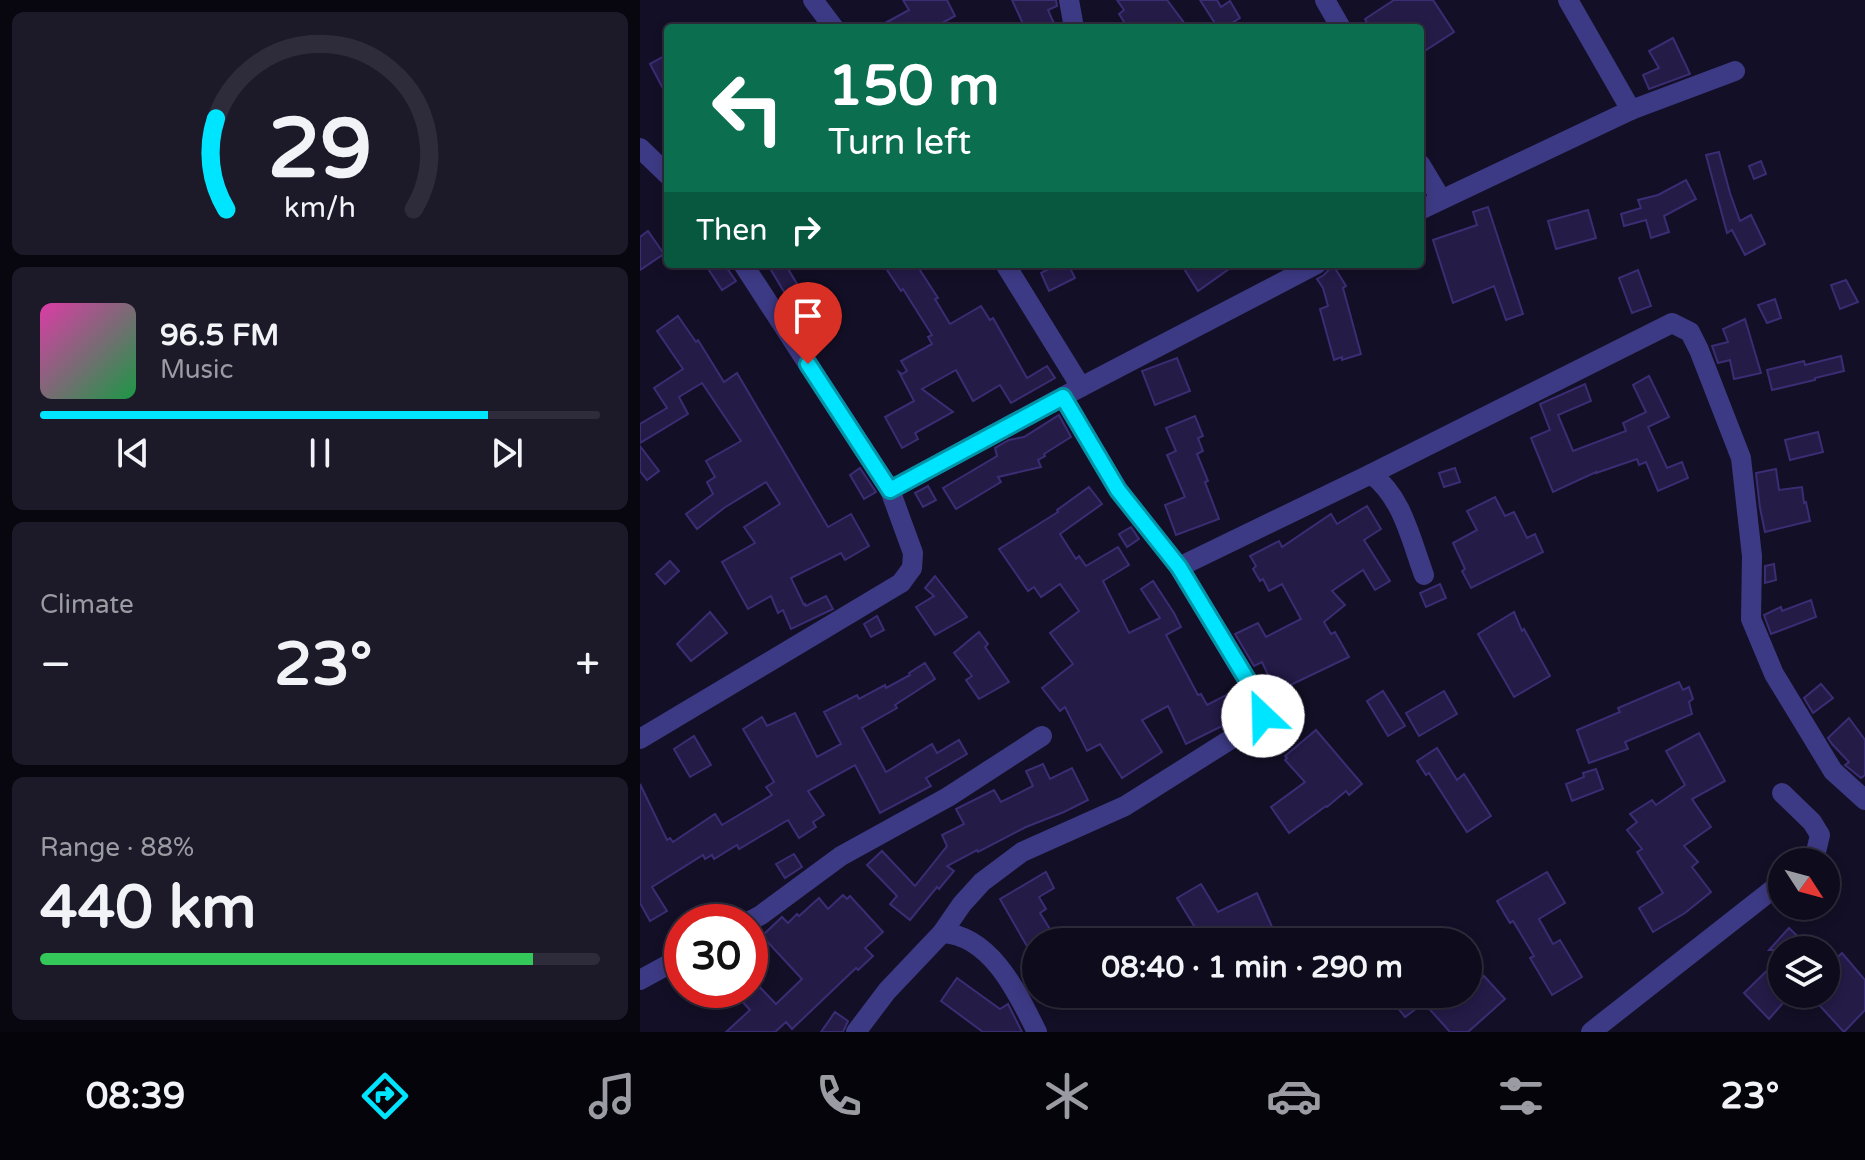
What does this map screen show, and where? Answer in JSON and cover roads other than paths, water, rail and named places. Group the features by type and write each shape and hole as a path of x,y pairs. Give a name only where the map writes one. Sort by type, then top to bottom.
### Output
{"street":[{"path":"813,0 831,24"},
{"path":"1069,0 1073,24"},
{"path":"1325,0 1339,24"},
{"path":"1568,0 1631,110"},
{"path":"1424,208 1631,110 1735,71"},
{"path":"640,148 664,171"},
{"path":"1424,171 1441,199"},
{"path":"640,739 901,583 912,568 913,553 890,490 746,268"},
{"path":"856,1032 887,991 942,933 982,882 1022,852 1125,806 1263,716 1263,706 1179,567 1118,490 1072,392 1007,268"},
{"path":"890,490 1302,268"},
{"path":"1179,567 1672,323 1690,332 1741,458 1752,556 1751,619 1774,674 1833,771 1865,800"},
{"path":"1371,474 1383,483 1397,503 1424,575"},
{"path":"768,910 841,856 948,797 1042,736"},
{"path":"1782,793 1812,822 1820,835 1817,848"},
{"path":"1591,1032 1768,893"},
{"path":"942,933 963,936 995,962 1011,982 1037,1032"},
{"path":"640,980 664,967"}]}
